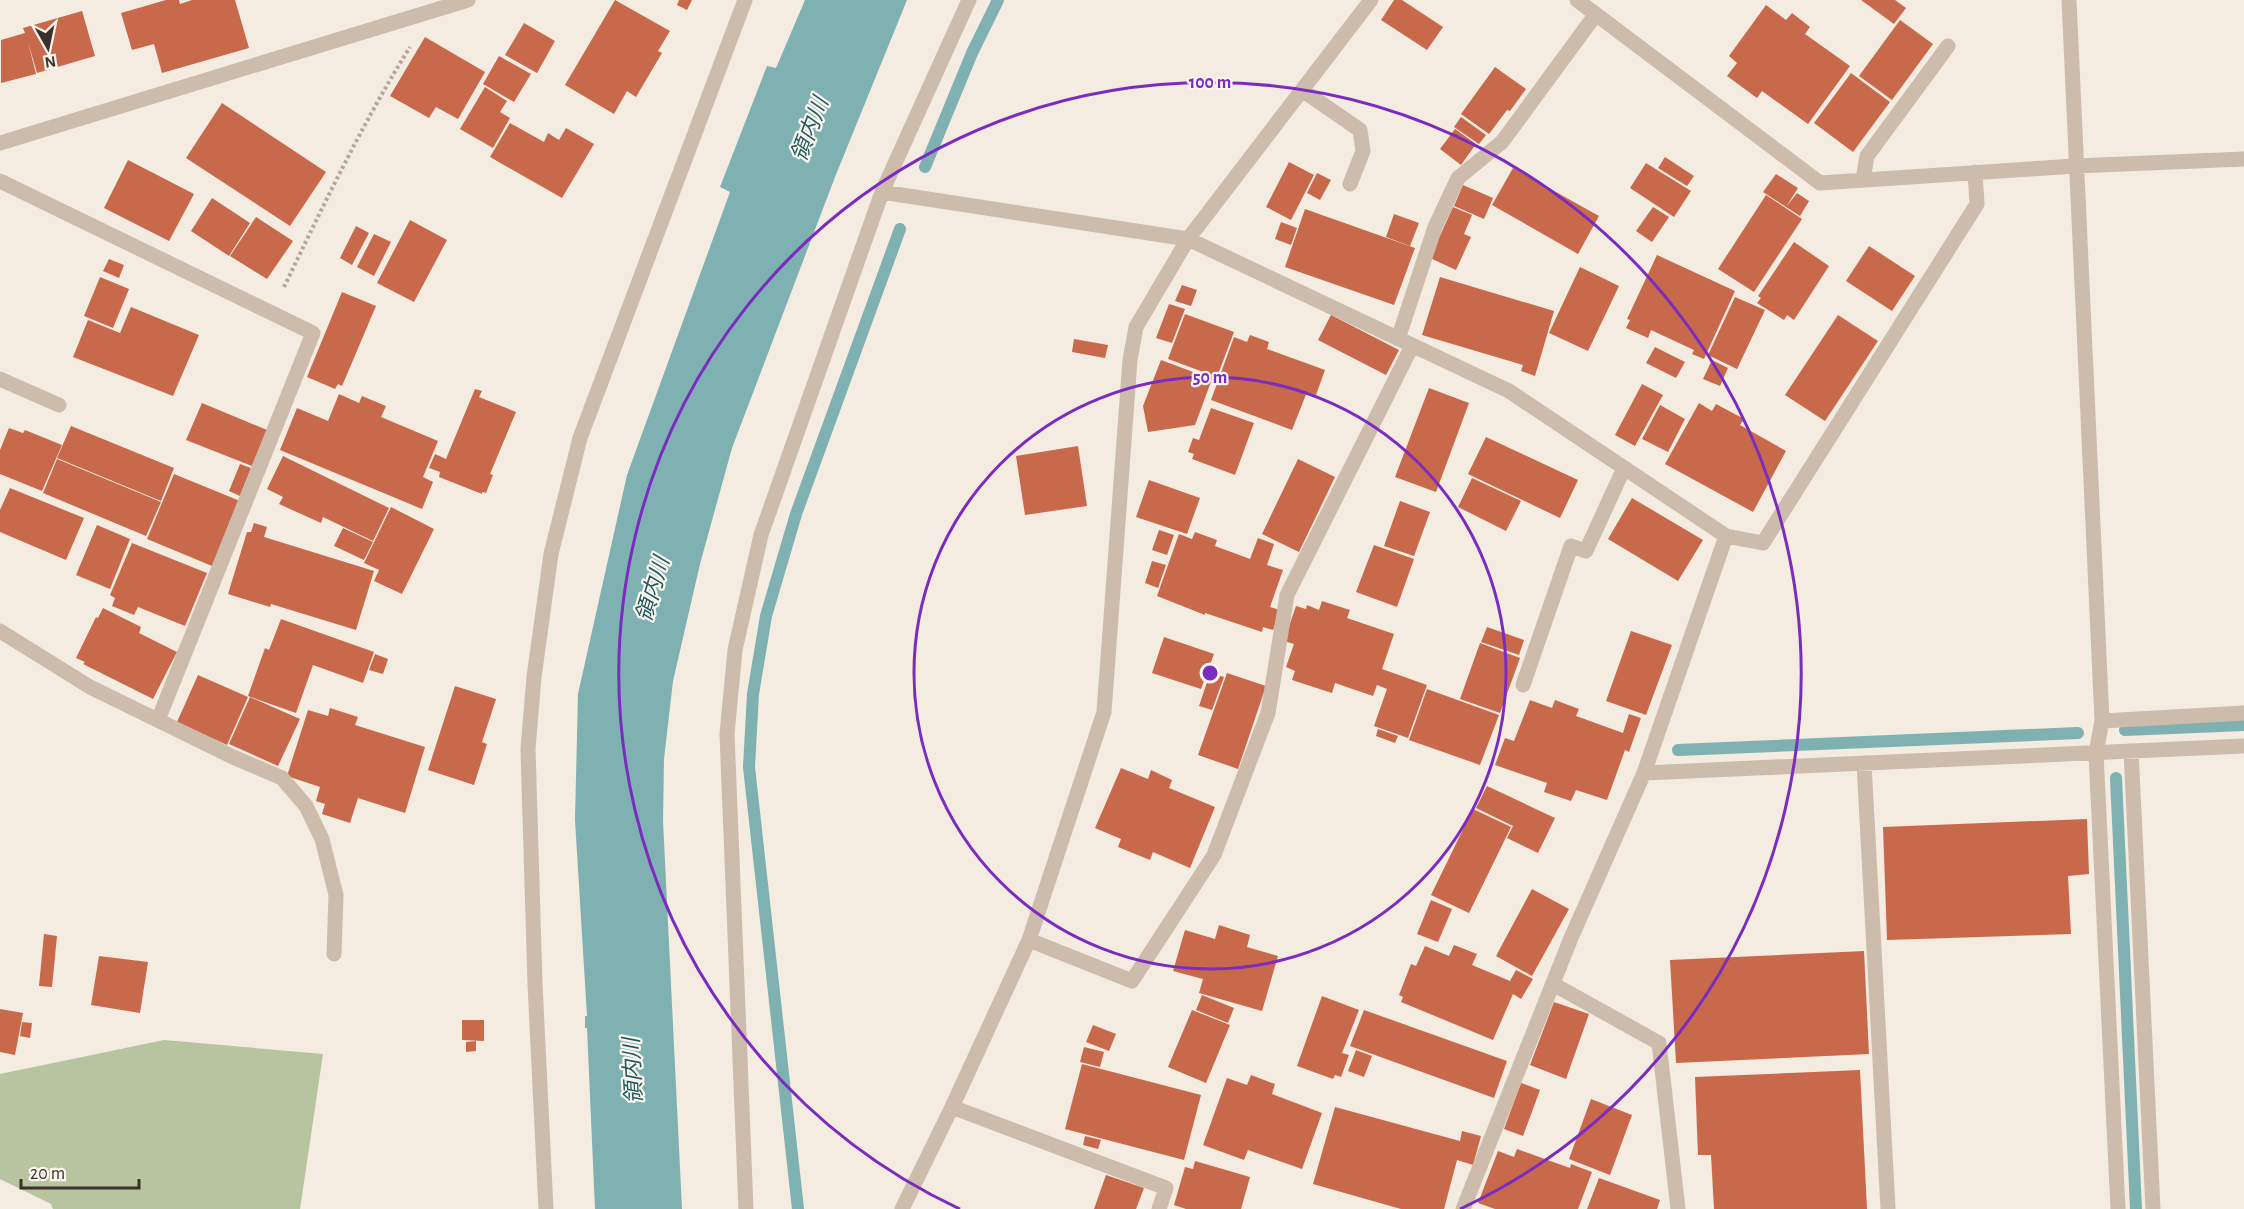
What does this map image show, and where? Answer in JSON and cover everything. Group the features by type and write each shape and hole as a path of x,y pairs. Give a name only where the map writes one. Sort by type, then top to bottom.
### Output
{"street":[{"path":"0,143 468,0"},
{"path":"546,1209 535,984 528,749 534,677 551,554 580,438 745,0"},
{"path":"746,1209 727,734 735,650 761,535 882,192 969,0"},
{"path":"902,1209 1029,940 1104,712 1130,360 1136,327 1188,239 1371,0"},
{"path":"1577,0 1820,183 2075,166 2244,159"},
{"path":"2069,0 2102,721 2096,753 2118,1209"},
{"path":"1029,940 1132,981 1214,855 1268,713 1287,595 1405,343 1435,227 1458,178 1502,142 1596,14"},
{"path":"1863,180 1867,156 1948,46"},
{"path":"1302,90 1360,130 1363,151 1350,184"},
{"path":"882,192 1188,239 1509,392 1726,536 1763,543 1977,204 1975,172"},
{"path":"0,181 313,333 158,720"},
{"path":"0,379 59,405"},
{"path":"1523,685 1571,546 1586,551 1624,468"},
{"path":"1463,1209 1571,938 1644,773 1726,536"},
{"path":"0,631 90,687 233,757 282,778 306,806 322,839 336,895 334,954"},
{"path":"2102,721 2244,713"},
{"path":"1644,773 2244,746"},
{"path":"2131,751 2153,1209"},
{"path":"1864,763 1887,1209"},
{"path":"1553,984 1659,1043 1678,1209"},
{"path":"952,1107 1166,1188 1159,1209"}],"path":[{"path":"272,312 376,103 432,11"}],"green space":[{"path":"164,1040 323,1054 300,1209 53,1209 51,1204 0,1179 0,1074"}],"water":[{"name":"領内川","path":"805,0 907,0 835,177 732,448 700,564 673,681 664,759 663,821 682,1209 595,1209 587,1028 585,1028 585,1016 587,1016 575,820 578,694 627,475 730,192 720,187 767,66 776,68"}],"building":[{"path":"166,0 179,0 180,4 192,0 235,0 249,48 162,73 154,44 132,50 121,13"},
{"path":"615,0 670,31 658,51 662,53 636,97 627,91 614,114 565,85"},
{"path":"679,0 692,0 687,10 677,5"},
{"path":"1394,0 1402,0 1443,27 1427,50 1381,20"},
{"path":"1861,0 1895,0 1906,8 1894,24"},
{"path":"1766,5 1786,20 1792,13 1810,27 1805,34 1850,66 1808,124 1762,91 1757,98 1727,76 1737,63 1729,56"},
{"path":"82,11 95,56 37,73 28,42 36,74 1,83 1,40 25,33 23,28"},
{"path":"1900,20 1933,44 1892,100 1859,76"},
{"path":"524,23 555,41 537,73 505,55"},
{"path":"425,37 485,72 458,119 436,107 429,118 390,96"},
{"path":"499,56 531,74 514,102 483,84"},
{"path":"1495,67 1526,89 1489,134 1461,114"},
{"path":"1851,73 1890,102 1853,152 1814,123"},
{"path":"485,87 507,101 500,112 510,118 493,148 460,129"},
{"path":"222,103 326,172 290,226 186,158"},
{"path":"1461,117 1486,135 1479,144 1454,127"},
{"path":"510,123 544,142 548,133 559,140 566,128 594,144 562,198 490,157"},
{"path":"1455,129 1476,144 1461,165 1440,149"},
{"path":"1665,157 1694,176 1687,186 1658,168"},
{"path":"128,160 194,194 169,241 104,208"},
{"path":"1289,162 1314,175 1291,220 1266,207"},
{"path":"1646,163 1691,191 1674,217 1630,188"},
{"path":"1513,168 1599,216 1578,254 1492,205"},
{"path":"1317,173 1331,180 1320,200 1307,193"},
{"path":"1776,174 1798,188 1786,207 1763,192"},
{"path":"1463,185 1493,198 1484,219 1454,206"},
{"path":"1797,193 1809,201 1800,216 1786,207"},
{"path":"1766,195 1802,219 1754,292 1718,269"},
{"path":"212,198 250,223 229,256 191,231"},
{"path":"1453,207 1472,215 1464,234 1471,237 1456,270 1430,258"},
{"path":"1653,207 1669,217 1652,242 1636,231"},
{"path":"1305,209 1415,248 1394,305 1285,267"},
{"path":"1394,214 1419,223 1410,246 1386,237"},
{"path":"256,217 293,241 267,279 230,256"},
{"path":"410,220 447,240 414,302 377,283"},
{"path":"1281,222 1297,228 1291,245 1275,239"},
{"path":"356,226 369,233 352,265 340,258"},
{"path":"374,234 391,242 374,276 357,267"},
{"path":"1794,242 1829,266 1794,320 1787,315 1784,320 1757,303 1761,298 1758,296"},
{"path":"1869,246 1915,276 1892,311 1846,281"},
{"path":"1657,255 1735,291 1704,359 1692,354 1694,350 1651,330 1648,338 1626,328 1630,320 1627,319"},
{"path":"109,259 124,265 119,278 103,271"},
{"path":"1580,267 1619,286 1588,351 1549,333"},
{"path":"100,277 129,289 113,328 84,316"},
{"path":"1440,277 1554,311 1535,376 1521,371 1523,365 1422,335"},
{"path":"1182,285 1197,290 1191,306 1175,301"},
{"path":"342,292 376,306 342,386 338,384 335,389 307,377"},
{"path":"1735,297 1765,310 1737,369 1708,355"},
{"path":"1169,304 1185,309 1172,343 1156,338"},
{"path":"131,307 199,335 173,396 73,357 88,320 120,333"},
{"path":"1185,314 1234,332 1217,377 1168,359"},
{"path":"1331,315 1399,350 1386,375 1318,340"},
{"path":"1838,315 1878,341 1825,421 1785,395"},
{"path":"1250,335 1269,342 1267,349 1325,370 1316,395 1307,392 1292,430 1211,400 1234,337 1247,342"},
{"path":"1074,339 1108,345 1105,358 1072,352"},
{"path":"1655,347 1685,362 1676,378 1646,363"},
{"path":"1161,360 1212,379 1195,425 1148,432 1143,406"},
{"path":"1712,360 1728,368 1720,386 1703,379"},
{"path":"1642,384 1663,395 1635,446 1615,435"},
{"path":"1429,388 1469,403 1436,492 1395,477"},
{"path":"475,389 482,391 479,397 516,412 490,474 493,475 486,493 482,492 482,494 439,477 440,472 429,468 435,454 446,459"},
{"path":"339,394 359,403 362,396 386,406 381,417 438,441 423,477 433,482 422,509 280,450 297,408 328,421"},
{"path":"202,403 267,430 252,466 186,440"},
{"path":"1699,403 1712,411 1716,404 1744,419 1740,425 1786,451 1753,512 1665,464"},
{"path":"1660,405 1685,419 1668,452 1642,439"},
{"path":"1211,408 1254,423 1235,475 1192,459 1194,454 1188,452 1193,438 1199,440"},
{"path":"71,426 174,468 161,501 57,458"},
{"path":"9,428 23,433 25,430 62,445 42,491 0,474 0,450"},
{"path":"1486,437 1578,480 1560,518 1468,474"},
{"path":"1078,446 1087,506 1025,515 1016,456"},
{"path":"283,456 389,508 373,541 323,517 321,523 279,504 283,497 267,489"},
{"path":"57,459 161,502 146,536 43,493"},
{"path":"1298,459 1335,477 1299,552 1262,534"},
{"path":"240,464 251,468 240,496 229,491"},
{"path":"174,474 240,501 212,566 147,539"},
{"path":"1472,478 1521,501 1506,531 1458,507"},
{"path":"1149,480 1200,498 1187,534 1136,517"},
{"path":"10,488 84,518 66,560 0,532 0,510"},
{"path":"1632,498 1703,540 1678,581 1608,539"},
{"path":"1400,501 1430,512 1414,556 1384,546"},
{"path":"391,507 434,529 402,594 374,581 379,570 364,563"},
{"path":"254,523 267,527 264,537 374,571 356,630 271,604 270,607 228,594 247,532 251,532"},
{"path":"97,525 130,539 110,589 76,575"},
{"path":"343,528 373,542 364,560 334,546"},
{"path":"1159,530 1174,535 1167,555 1152,550"},
{"path":"1195,532 1217,540 1215,546 1250,559 1258,538 1274,544 1267,565 1283,570 1270,607 1280,610 1273,630 1263,627 1262,632 1205,613 1205,615 1157,596 1179,534 1192,539"},
{"path":"132,543 207,573 185,626 138,607 134,615 112,606 115,598 110,595"},
{"path":"1374,545 1414,559 1397,607 1356,592"},
{"path":"1152,561 1166,565 1158,588 1145,583"},
{"path":"1322,601 1350,610 1347,618 1394,634 1382,669 1427,685 1408,738 1374,726 1387,689 1377,685 1373,696 1335,683 1332,693 1292,680 1295,671 1286,667 1294,644 1284,641 1296,606 1306,609 1307,605 1319,610"},
{"path":"103,608 141,627 139,633 177,652 153,699 83,664 85,662 76,658 96,617 98,618"},
{"path":"281,619 374,652 363,683 313,665 296,713 248,696 265,648 269,650"},
{"path":"1487,627 1524,640 1519,655 1481,642"},
{"path":"1631,631 1672,645 1646,715 1606,701"},
{"path":"1164,637 1214,654 1201,689 1152,673"},
{"path":"1480,643 1520,658 1500,713 1460,699"},
{"path":"375,654 388,659 383,674 369,670"},
{"path":"1210,673 1224,677 1212,710 1199,706"},
{"path":"1227,673 1266,686 1238,769 1198,755"},
{"path":"198,675 248,697 227,745 177,722"},
{"path":"455,686 496,699 482,742 487,744 474,785 428,770"},
{"path":"1427,689 1499,715 1480,765 1409,740"},
{"path":"250,697 300,719 278,766 229,744"},
{"path":"1530,700 1552,708 1555,700 1579,709 1576,716 1623,733 1629,714 1641,718 1629,752 1625,750 1607,800 1576,790 1571,801 1544,792 1547,783 1495,765 1505,738 1514,741"},
{"path":"330,708 358,717 355,725 425,747 405,813 358,798 350,823 322,814 325,804 316,801 320,787 287,776 308,710 328,716"},
{"path":"1378,729 1398,736 1395,743 1376,736"},
{"path":"1121,768 1148,779 1151,770 1172,780 1169,788 1215,807 1190,868 1153,852 1150,860 1118,847 1121,839 1095,828"},
{"path":"1487,786 1555,818 1538,853 1507,838 1513,826 1476,808"},
{"path":"1473,809 1511,827 1469,913 1431,895"},
{"path":"2087,819 2089,874 2068,876 2071,934 1887,940 1883,827"},
{"path":"1532,889 1569,909 1532,976 1496,956"},
{"path":"1431,900 1452,909 1438,942 1417,934"},
{"path":"1219,925 1250,935 1247,947 1278,956 1262,1011 1199,993 1203,979 1173,971 1185,930 1215,939"},
{"path":"44,934 57,936 52,987 39,986"},
{"path":"1454,945 1477,954 1472,965 1510,981 1516,970 1533,979 1521,999 1513,994 1493,1040 1401,1002 1403,997 1399,995 1411,964 1416,966 1425,946 1449,956"},
{"path":"1864,951 1869,1054 1676,1063 1670,960"},
{"path":"99,956 148,962 140,1013 91,1005"},
{"path":"1202,995 1234,1008 1228,1023 1196,1010"},
{"path":"1322,996 1359,1010 1342,1053 1349,1055 1341,1077 1335,1075 1333,1079 1297,1066"},
{"path":"1554,1002 1589,1014 1566,1079 1530,1065"},
{"path":"0,1009 23,1013 15,1055 0,1052"},
{"path":"1192,1010 1230,1025 1206,1083 1168,1067"},
{"path":"1364,1010 1507,1061 1494,1098 1350,1046"},
{"path":"462,1020 484,1020 484,1041 462,1040"},
{"path":"22,1022 32,1023 30,1038 20,1036"},
{"path":"1093,1025 1116,1034 1109,1051 1086,1042"},
{"path":"476,1041 476,1051 466,1052 466,1042"},
{"path":"1084,1047 1104,1052 1100,1067 1080,1062"},
{"path":"1356,1050 1372,1056 1364,1077 1348,1071"},
{"path":"1082,1064 1201,1095 1184,1160 1065,1129"},
{"path":"1860,1070 1867,1209 1714,1209 1711,1155 1698,1155 1695,1077"},
{"path":"1251,1075 1275,1084 1272,1094 1322,1113 1302,1169 1248,1150 1244,1160 1203,1145 1227,1078 1247,1085"},
{"path":"1521,1083 1540,1090 1523,1136 1504,1129"},
{"path":"1591,1099 1632,1115 1610,1175 1569,1159"},
{"path":"1335,1107 1460,1141 1462,1131 1481,1136 1473,1165 1457,1160 1444,1209 1401,1209 1313,1184"},
{"path":"1085,1136 1101,1140 1098,1149 1083,1145"},
{"path":"1517,1149 1570,1168 1571,1164 1592,1172 1578,1209 1495,1209 1478,1203 1498,1151 1514,1157"},
{"path":"1195,1161 1250,1177 1241,1209 1186,1209 1174,1205 1185,1167 1193,1169"},
{"path":"1106,1175 1144,1188 1136,1209 1094,1209"},
{"path":"1599,1178 1660,1200 1657,1209 1587,1209"}],"waterway":[{"path":"925,167 972,53 998,0"},
{"path":"798,1209 749,767 753,694 766,616 796,514 900,229"},
{"path":"2125,730 2244,725"},
{"path":"1678,750 2078,733"},
{"path":"2116,778 2136,1209"}]}
